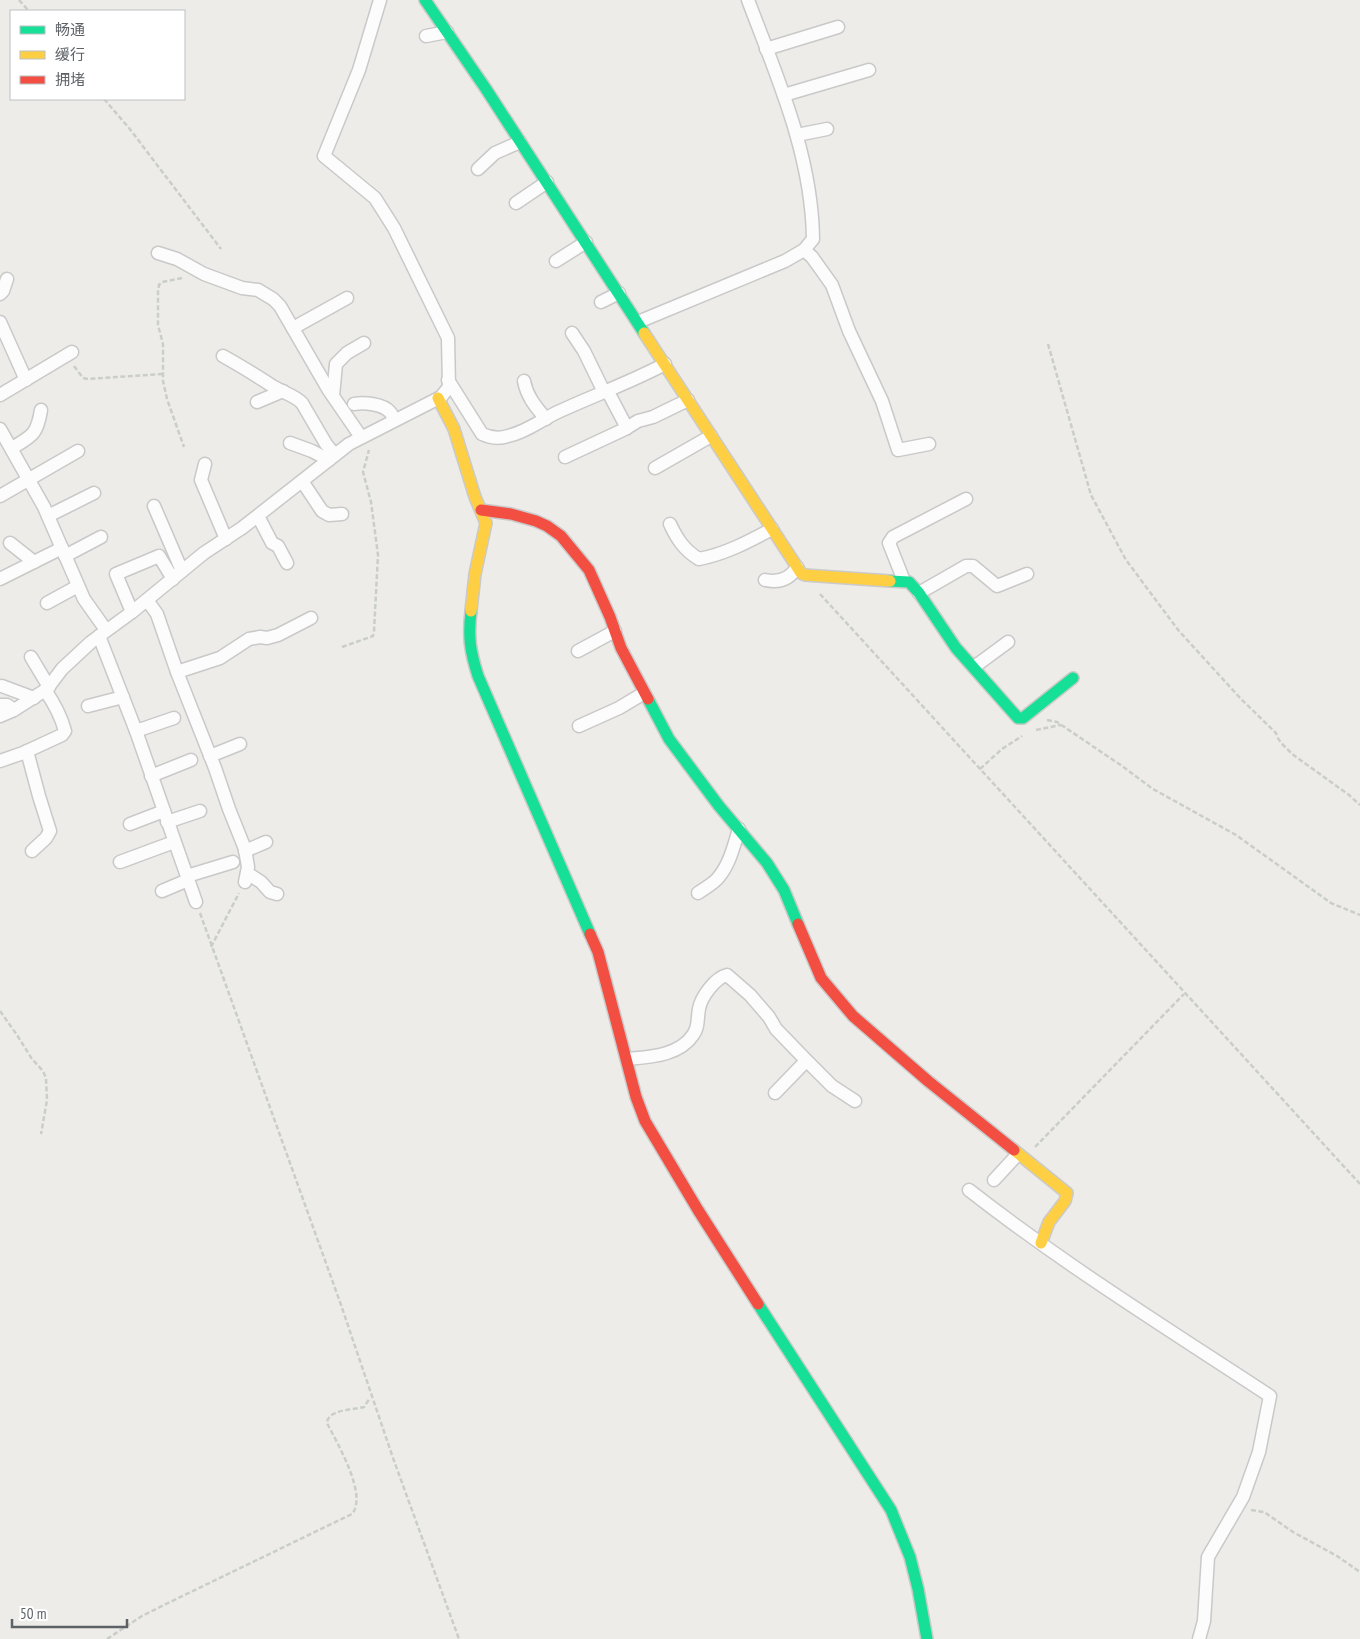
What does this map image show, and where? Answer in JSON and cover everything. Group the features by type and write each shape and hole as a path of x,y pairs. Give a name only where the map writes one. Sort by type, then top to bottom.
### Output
{"street":[{"path":"0,716 14,710 47,689 62,669 103,633 132,612 204,553 258,516 349,444 438,398 449,387 448,338 394,228 375,198 324,156 359,70 380,0"},
{"path":"425,0 547,182 801,571"},
{"path":"638,322 785,261 804,250 813,239 813,210 794,121 748,0"},
{"path":"766,49 838,27"},
{"path":"426,36 447,32"},
{"path":"784,95 869,70"},
{"path":"797,135 828,129"},
{"path":"478,169 495,154 520,142"},
{"path":"516,204 547,182"},
{"path":"556,260 586,242"},
{"path":"804,250 812,257 832,285 849,331 882,401 898,450 929,444"},
{"path":"158,253 177,259 204,274 242,288 266,293 280,306 333,396 364,436"},
{"path":"0,294 3,291 6,279"},
{"path":"601,302 619,293"},
{"path":"293,328 347,298"},
{"path":"0,322 26,380"},
{"path":"572,333 584,351 626,428"},
{"path":"333,396 336,364 347,353 364,343"},
{"path":"0,395 68,355"},
{"path":"223,356 302,403 332,457"},
{"path":"448,380 482,434 500,438 510,436 557,412 665,364"},
{"path":"524,381 526,391 533,404 546,419"},
{"path":"257,402 283,391"},
{"path":"438,398 454,429 475,497 486,523 474,574 469,630 470,649 482,685 598,952 636,1096 645,1121 698,1210 891,1510 901,1529 913,1565 927,1639"},
{"path":"565,457 638,421 653,417 688,400"},
{"path":"354,404 364,402 390,411 394,420"},
{"path":"42,410 39,426 32,436 5,439 48,516 84,599 103,633 123,697 196,902"},
{"path":"655,468 712,436"},
{"path":"290,443 332,457"},
{"path":"0,496 30,481 78,451"},
{"path":"205,464 202,480 226,539"},
{"path":"302,482 322,512 329,515 342,514"},
{"path":"48,516 94,493"},
{"path":"904,581 889,543 893,537 966,499"},
{"path":"154,506 177,575"},
{"path":"481,510 511,514 536,521 561,536 589,570 621,648 669,740 719,806 768,863 784,890 821,978 834,995 853,1016 886,1045 1067,1193 1065,1201 1049,1222 1041,1244"},
{"path":"258,516 272,543 278,546 287,564"},
{"path":"670,524 677,539 688,553 698,559 730,551 772,529"},
{"path":"0,580 34,562 101,537"},
{"path":"10,543 34,562"},
{"path":"132,612 116,574 159,556 177,575"},
{"path":"919,593 966,566 973,566 997,586 1027,574"},
{"path":"766,580 774,582 783,580 801,571 874,581 909,582 919,593 947,637 1018,718 1023,718 1074,678"},
{"path":"47,603 78,586"},
{"path":"147,600 156,614 245,850 248,867 246,877 261,882 270,892 277,894"},
{"path":"177,672 220,658 249,639 278,635 312,618"},
{"path":"578,651 615,631"},
{"path":"974,667 1008,642"},
{"path":"0,761 28,751 62,735 65,731 63,722 31,657"},
{"path":"2,686 34,698"},
{"path":"579,726 618,708 644,693"},
{"path":"88,706 123,697"},
{"path":"0,705 7,705 14,710"},
{"path":"136,731 174,718"},
{"path":"210,756 240,744"},
{"path":"28,751 50,831 46,838 32,851"},
{"path":"151,776 191,760"},
{"path":"130,824 200,811"},
{"path":"698,893 717,879 724,869 732,853 739,829"},
{"path":"120,862 174,842"},
{"path":"245,850 266,842"},
{"path":"162,891 188,878 234,862"},
{"path":"626,1059 656,1057 688,1041 694,1034 699,1022 699,1009 704,997 722,976 727,975 750,995 769,1017 776,1029 832,1086 855,1101"},
{"path":"776,1093 806,1060"},
{"path":"994,1180 1021,1157"},
{"path":"969,1190 1041,1244 1270,1396 1258,1452 1243,1497 1208,1557 1204,1621 1199,1639"}],"path":[{"path":"19,0 28,10"},
{"path":"105,100 221,249"},
{"path":"184,278 168,280 159,284 158,325 164,344 163,374 166,399 184,447"},
{"path":"1048,344 1091,495 1126,560 1179,631 1276,733 1277,738 1292,754 1360,805"},
{"path":"68,355 83,378 116,378 163,374"},
{"path":"342,647 372,636 374,630 378,555 371,502 362,472 369,450 364,436"},
{"path":"801,571 842,620 1360,1184"},
{"path":"1047,720 1057,722 1122,766 1153,790 1236,835 1331,903 1360,915"},
{"path":"980,769 1017,738 1037,729 1061,725"},
{"path":"212,947 246,877"},
{"path":"196,902 315,1233 371,1396 460,1639"},
{"path":"1021,1157 1184,994"},
{"path":"0,1011 46,1078 47,1100 41,1134"},
{"path":"106,1639 166,1604 352,1514 356,1509 357,1502 354,1482 327,1423 331,1415 364,1407 371,1396"},
{"path":"1238,1506 1264,1512 1293,1532 1337,1556 1360,1572"}],"traffic: fast":[{"path":"425,0 486,89 644,333"},
{"path":"890,581 909,582 919,593 956,648 1018,718 1023,718 1073,678"},
{"path":"471,611 470,644 478,676 590,934"},
{"path":"648,699 669,739 719,806 767,863 784,890 798,924"},
{"path":"758,1304 891,1510 910,1557 927,1639"}],"traffic: slow":[{"path":"644,333 801,573 805,575 890,581"},
{"path":"438,398 454,429 475,497 486,523 475,574 471,611"},
{"path":"1014,1150 1067,1193 1065,1201 1049,1222 1041,1243"}],"traffic: jam":[{"path":"481,510 511,514 536,521 561,536 589,570 610,617 621,648 648,699"},
{"path":"798,924 821,978 853,1016 928,1081 1014,1150"},
{"path":"590,934 598,952 636,1097 645,1121 698,1210 758,1304"}]}
